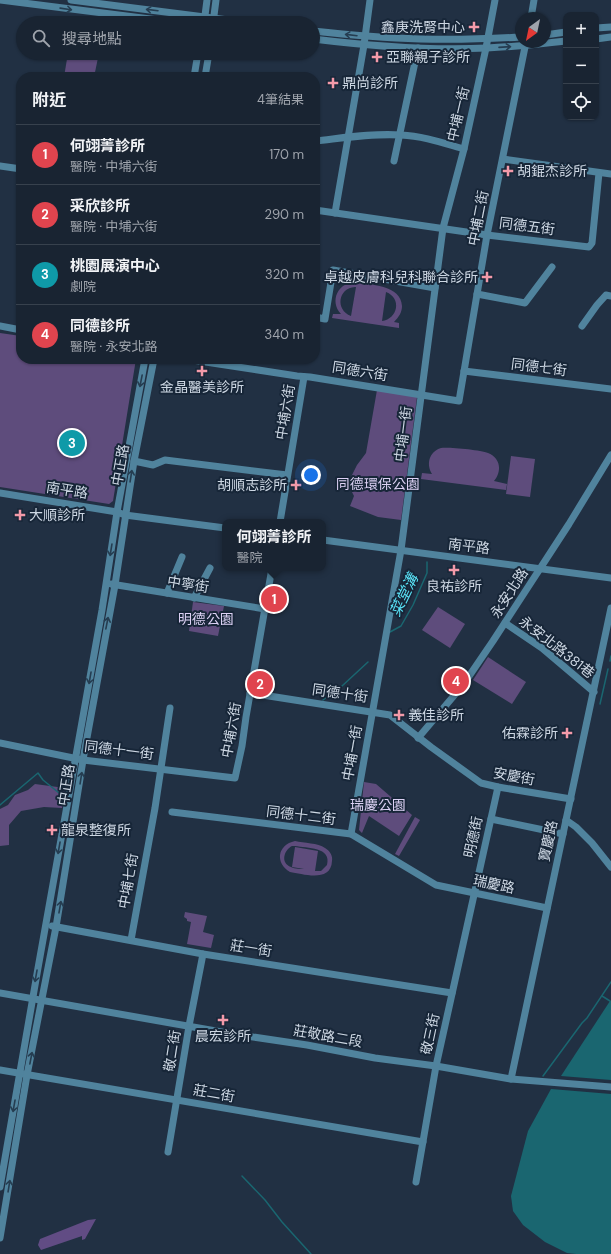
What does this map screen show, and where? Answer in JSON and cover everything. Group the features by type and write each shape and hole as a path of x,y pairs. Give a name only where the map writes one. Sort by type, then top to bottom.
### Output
{"street":[{"path":"0,0 127,16"},
{"path":"71,0 177,16"},
{"path":"205,16 207,0"},
{"path":"214,16 216,0"},
{"path":"336,213 370,0"},
{"name":"中埔一街","path":"351,834 401,550 443,228 464,149 495,0"},
{"path":"532,12 534,0"},
{"path":"599,28 611,27"},
{"path":"320,31 365,37 420,40 515,37"},
{"path":"551,34 563,32"},
{"path":"599,39 611,37"},
{"path":"320,40 364,45 418,48 486,48 515,45"},
{"path":"551,42 563,41"},
{"path":"394,161 418,48"},
{"name":"中埔二街","path":"459,401 487,235 524,48"},
{"path":"195,72 197,60"},
{"path":"206,72 208,60"},
{"path":"320,141 380,135 400,135 437,140 464,149"},
{"path":"502,159 611,174"},
{"path":"0,166 16,168"},
{"name":"同德五街","path":"320,211 487,235 589,246 592,242 599,173"},
{"path":"477,294 525,304 552,267"},
{"path":"320,318 325,318 333,270 434,288"},
{"path":"582,326 606,295 611,296"},
{"path":"0,326 16,329"},
{"name":"中正路","path":"0,1187 144,364"},
{"name":"中正路","path":"0,1238 27,1075 56,926 134,461 153,364"},
{"name":"同德六街","path":"235,364 297,376 310,376 459,401"},
{"name":"同德七街","path":"464,371 611,389"},
{"name":"中埔六街","path":"280,519 304,376"},
{"name":"永安北路","path":"418,738 463,684 505,623 611,455"},
{"path":"134,461 153,465 165,460 287,475"},
{"name":"南平路","path":"0,493 118,512 125,515 222,528"},
{"name":"南平路","path":"326,540 611,578"},
{"path":"167,593 182,557"},
{"path":"194,598 210,568"},
{"name":"中埔六街","path":"235,778 242,746 271,571"},
{"name":"中寧街","path":"106,583 265,609"},
{"name":"寶慶路","path":"511,1079 611,608"},
{"name":"永安北路381巷","path":"505,623 542,648 594,692"},
{"name":"同德十街","path":"250,693 373,711 390,715 418,738"},
{"name":"中埔七街","path":"131,940 170,708"},
{"name":"安慶街","path":"418,738 481,783 571,799"},
{"name":"同德十一街","path":"0,743 83,760 161,768 235,778"},
{"name":"明德街","path":"475,893 498,787"},
{"name":"同德十二街","path":"172,812 351,834 436,886"},
{"path":"491,819 563,834"},
{"path":"566,820 576,827 592,843 611,867"},
{"name":"瑞慶路","path":"436,886 547,908"},
{"name":"敬三街","path":"416,1182 436,1066 475,893"},
{"name":"莊一街","path":"46,925 203,954 452,993"},
{"name":"敬二街","path":"168,1152 189,1026 203,954"},
{"name":"莊敬路二段","path":"0,993 375,1058 436,1066 511,1079 611,1087"},
{"name":"莊二街","path":"0,1070 423,1142"}],"green space":[{"path":"67,60 98,60 95,72 65,72"},
{"path":"356,282 377,285 391,290 396,294 400,299 402,306 400,314 394,322 399,323 399,328 332,318 333,314 341,314 337,309 336,304 337,293 344,285","holes":["356,287 351,316 342,309 341,304 342,295 349,288","386,292 394,299 396,308 395,313 392,316 382,321"]},
{"path":"0,333 16,335 16,364 135,364 113,501 109,504 0,487"},
{"name":"同德環保公園","path":"377,390 417,397 401,520 378,517 350,506 354,496 351,490 345,487 357,465 366,453"},
{"path":"441,448 472,450 492,455 496,458 499,466 497,477 494,481 507,484 506,490 421,479 422,473 432,474 429,466 431,455"},
{"path":"511,456 535,459 530,497 506,494"},
{"name":"明德公園","path":"193,602 224,606 218,636 189,631"},
{"path":"438,607 465,624 450,648 422,630"},
{"path":"488,657 526,682 512,704 473,680"},
{"name":"瑞慶公園","path":"364,782 376,784 412,815 399,836 369,816 362,833 359,830"},
{"path":"35,784 65,788 62,808 44,807 21,811 9,825 9,845 0,846 0,809 8,805 15,795 28,790"},
{"name":"瑞慶公園","path":"415,817 420,820 399,856 395,854"},
{"path":"295,841 322,846 332,855 330,868 322,875 316,876 290,872 285,868 280,859 282,850 289,843","holes":["295,846 312,848 322,852 328,859 327,865 321,871 315,871 318,851 295,847 292,867 304,869 291,867 285,863 284,856 289,848"]},
{"path":"185,912 207,916 203,932 214,935 211,948 187,944 191,922 187,921 184,917"}],"shaded area":[{"path":"610,1001 611,1080 561,1076"},
{"path":"551,1089 611,1094 611,1254 567,1253 545,1242 523,1225 513,1211 511,1196 528,1131"},
{"path":"96,1219 85,1239 82,1240 82,1236 41,1250 38,1245 40,1239 88,1220"}],"waterway":[{"name":"菜堂溝","path":"390,632 401,626 413,605 427,573 427,562"},
{"path":"610,661 611,656"},
{"name":"菜堂溝","path":"323,700 342,686 368,662"},
{"path":"600,704 608,669"},
{"name":"菜堂溝","path":"0,805 38,773 43,780 59,793"},
{"path":"543,1076 587,1018 611,982"},
{"path":"602,996 610,1001"},
{"path":"242,1176 265,1200 282,1222 311,1254"}],"place":[{"name":"鑫庚洗腎中心","path":"474,27"},
{"name":"亞聯親子診所","path":"377,57"},
{"name":"鼎尚診所","path":"333,83"},
{"name":"胡錕杰診所","path":"508,171"},
{"name":"卓越皮膚科兒科聯合診所","path":"487,277"},
{"name":"金晶醫美診所","path":"202,371"},
{"name":"桃園展演中心","path":"72,443"},
{"name":"胡順志診所","path":"296,485"},
{"name":"大順診所","path":"20,515"},
{"name":"良祐診所","path":"454,570"},
{"name":"何翊菁診所","path":"274,599"},
{"name":"同德診所","path":"456,681"},
{"name":"采欣診所","path":"260,684"},
{"name":"義佳診所","path":"399,715"},
{"name":"佑霖診所","path":"567,733"},
{"name":"龍泉整復所","path":"52,830"},
{"name":"晨宏診所","path":"223,1020"}]}
